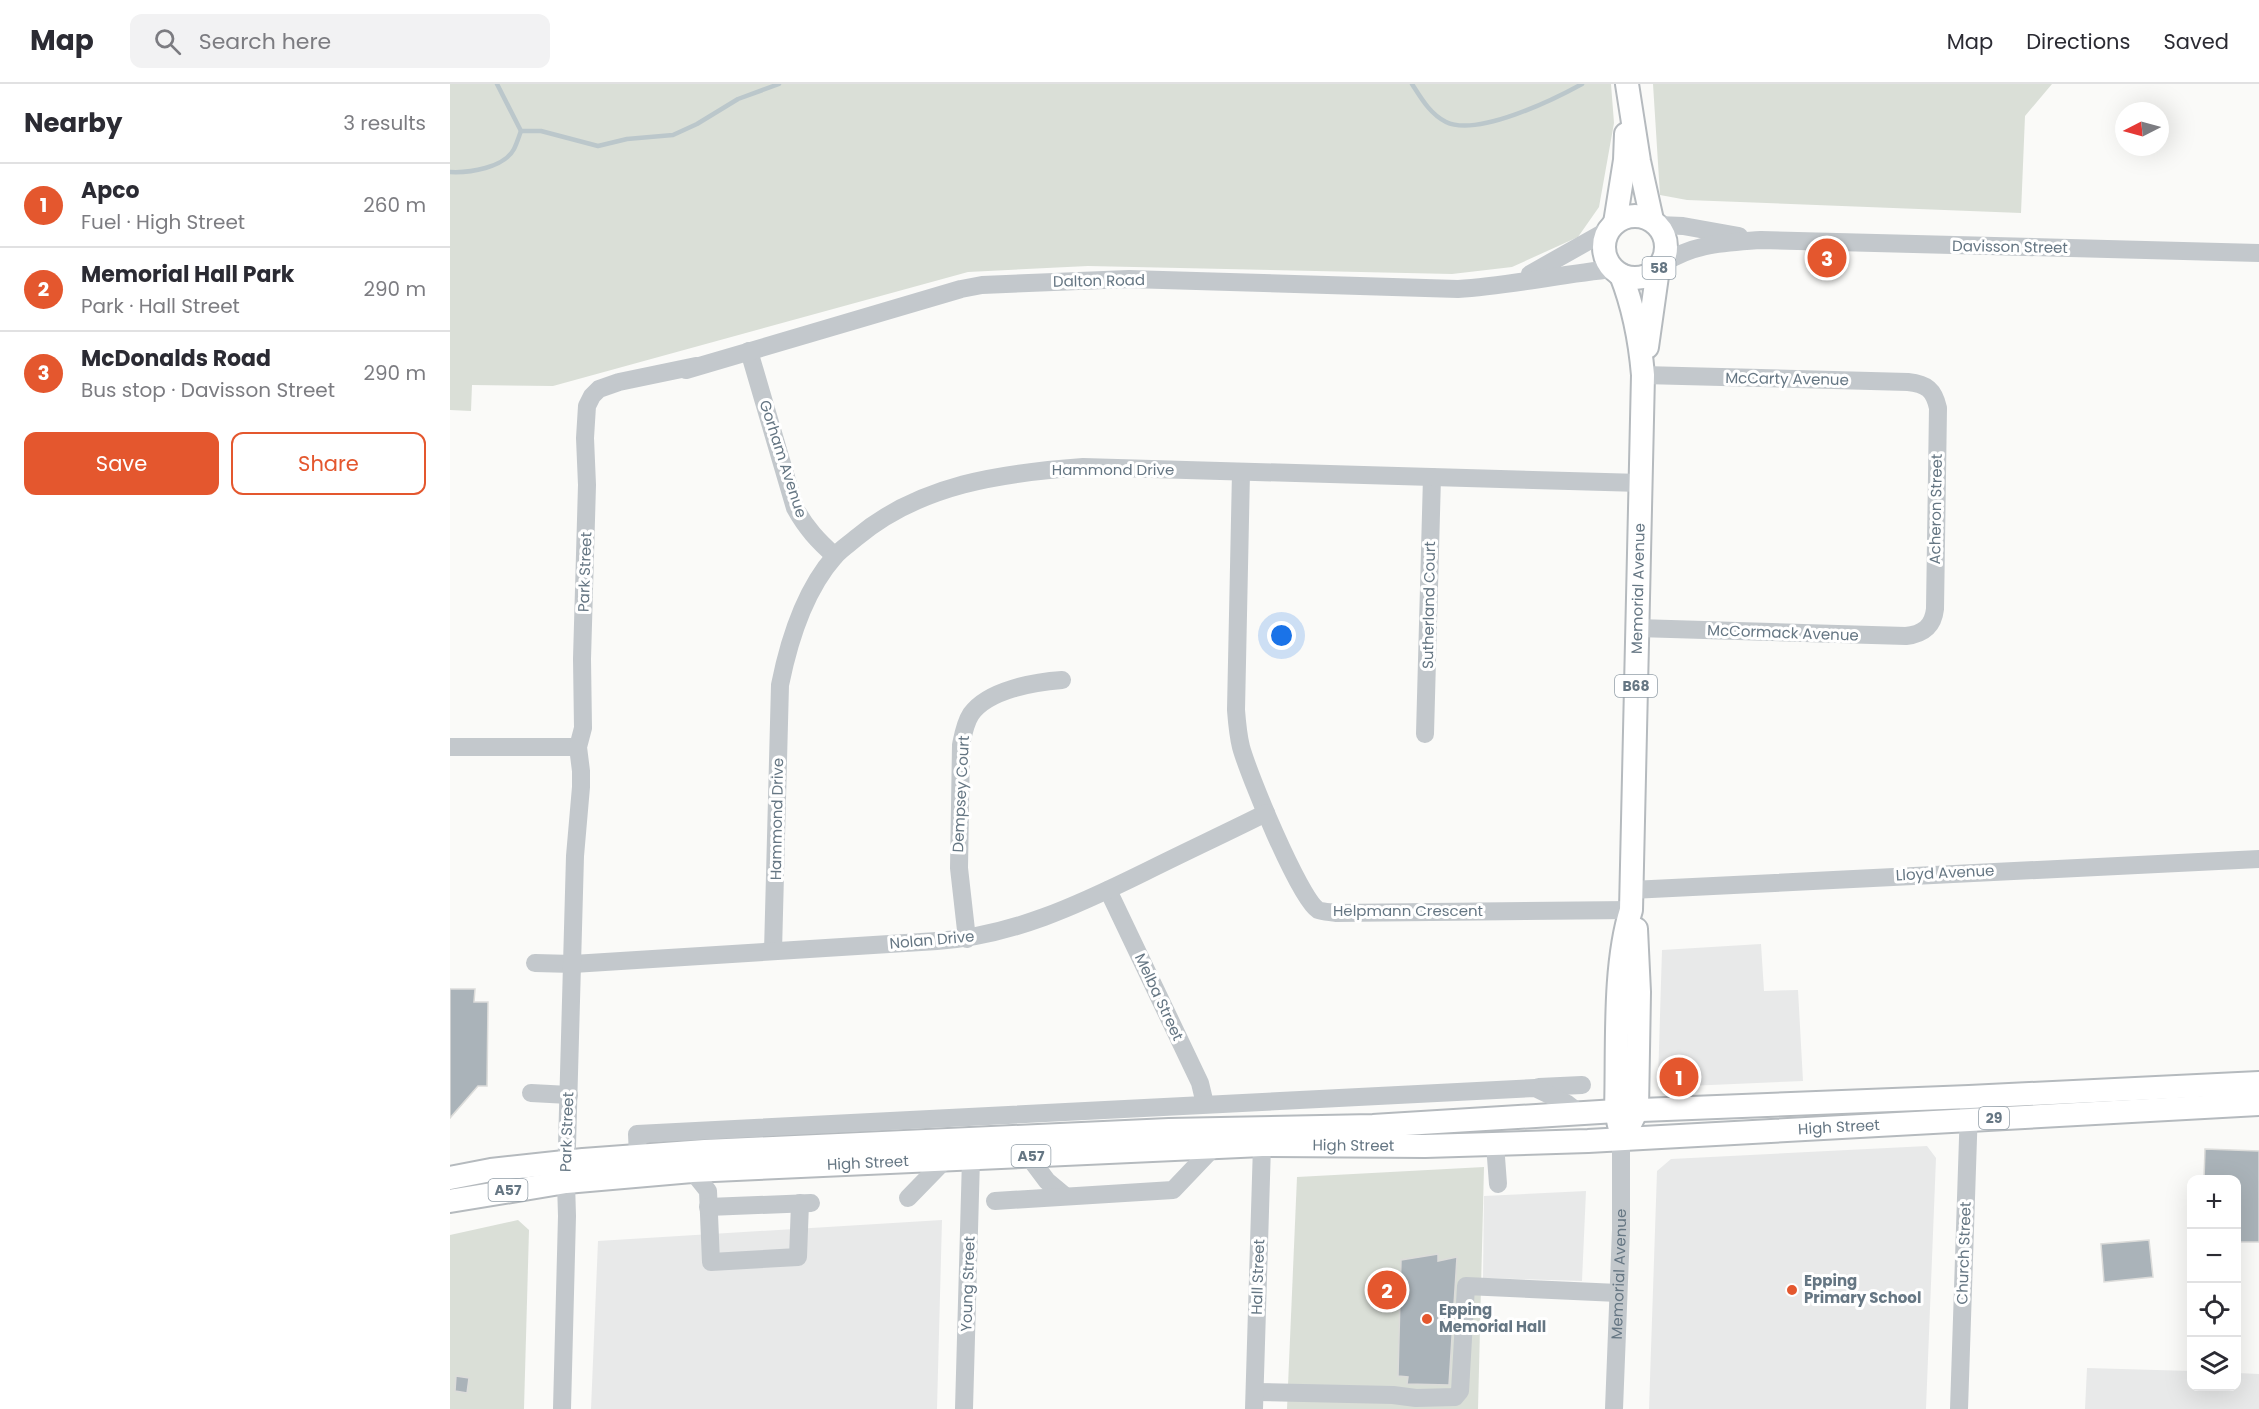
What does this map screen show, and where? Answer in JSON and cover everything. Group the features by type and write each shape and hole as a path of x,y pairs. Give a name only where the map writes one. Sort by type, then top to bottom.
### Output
{"main road":[{"name":"58","path":"1628,90 1643,180 1655,223 1664,234 1666,244 1666,254 1660,266 1641,278 1630,278 1617,272 1607,261 1604,251 1604,240 1611,226 1625,159 1628,90"},
{"path":"1611,226 1623,217 1633,215 1643,216 1655,223"},
{"name":"Memorial Avenue","path":"1643,375 1660,266"},
{"name":"Memorial Avenue","path":"1617,272 1629,296 1640,336 1643,375 1631,900 1624,932 1619,991 1627,1110 1621,1139"},
{"name":"High Street","path":"450,1178 491,1170 692,1171 1262,1145 1495,1144 1621,1139 2259,1083"},
{"name":"High Street","path":"450,1201 639,1156 705,1151 1169,1130 1372,1126 1627,1110 2259,1104"}],"street":[{"name":"Davisson Street","path":"1655,223 1761,240"},
{"name":"Dalton Road","path":"1513,283 1558,260 1611,226"},
{"name":"Davisson Street","path":"1660,266 1682,252 1706,244 1761,240 2259,253"},
{"name":"Dalton Road","path":"596,399 599,389 620,382 696,366 982,285 1129,279 1458,289 1513,283 1562,274 1617,272"},
{"name":"Gorham Avenue","path":"749,351 795,508 817,541 836,556"},
{"name":"McCarty Avenue","path":"1643,375 1908,382 1919,383 1930,388"},
{"name":"Acheron Street","path":"1927,629 1934,620 1935,609 1938,408 1936,397 1930,388"},
{"name":"Park Street","path":"562,1409 575,856 581,787 581,771 573,751 583,728 582,659 589,421 587,406 596,399"},
{"name":"Hammond Drive","path":"773,951 780,685 787,649 804,605 836,556 869,527 916,500 938,491 999,476 1083,467 1641,483"},
{"name":"Helpmann Crescent","path":"1241,472 1236,711 1241,746 1251,778 1266,813 1306,897 1318,910 1336,914 1631,900"},
{"name":"Sutherland Court","path":"1425,734 1432,477"},
{"name":"McCormack Avenue","path":"1637,628 1906,636 1917,635 1927,629"},
{"name":"Dempsey Court","path":"967,939 958,847 961,746 964,729 971,714 981,704 996,696 1036,682 1062,680"},
{"path":"456,747 573,751"},
{"name":"Nolan Drive","path":"535,963 573,964 967,939 1023,926 1108,890 1266,813"},
{"name":"Lloyd Avenue","path":"1631,900 2259,859"},
{"name":"Melba Street","path":"1108,890 1200,1083 1205,1104"},
{"path":"639,1156 637,1134 1582,1085"},
{"path":"1535,1088 1566,1103 1579,1113"},
{"path":"531,1093 568,1095"},
{"path":"1329,1098 1345,1126"},
{"name":"Church Street","path":"1959,1409 1969,1108"},
{"name":"Memorial Avenue","path":"1614,1409 1621,1139"},
{"path":"1495,1144 1498,1184"},
{"name":"Hall Street","path":"1255,1401 1262,1145"},
{"path":"995,1201 1173,1190 1214,1147"},
{"path":"1029,1157 1047,1181 1065,1196"},
{"name":"Young Street","path":"964,1409 971,1159"},
{"path":"908,1198 945,1160"},
{"path":"692,1171 708,1191 708,1207 711,1262 798,1257 806,1203 708,1207"},
{"path":"1255,1401 1393,1395 1416,1398 1455,1397 1460,1391 1466,1286 1618,1293"}],"shaded area":[{"path":"450,84 1611,84 1614,123 1599,207 1578,237 1512,267 1452,274 1088,266 968,272 553,386 472,385 471,411 450,410"},
{"path":"1653,84 2052,84 2025,116 2021,213 1687,200 1660,195"},
{"path":"1761,944 1764,991 1798,990 1803,1081 1665,1087 1658,1081 1662,950"},
{"name":"Epping Primary School","path":"1927,1146 1936,1158 1926,1409 1649,1409 1657,1171 1671,1159"},
{"path":"1484,1167 1478,1409 1287,1409 1297,1177"},
{"path":"1586,1191 1582,1281 1483,1278 1484,1196"},
{"path":"518,1220 529,1230 524,1409 450,1409 450,1235"},
{"path":"942,1220 937,1409 591,1409 598,1241"},
{"path":"2087,1368 2187,1371 2187,1391 2241,1391 2241,1373 2259,1374 2259,1409 2085,1409"}],"building":[{"path":"450,989 475,989 474,1002 488,1002 487,1086 478,1086 450,1118"},
{"path":"2205,1149 2259,1151 2259,1242 2241,1242 2241,1175 2204,1175"},
{"path":"2149,1240 2153,1277 2104,1282 2101,1244"},
{"name":"Epping Memorial Hall","path":"1438,1254 1438,1261 1457,1257 1449,1385 1407,1384 1408,1377 1398,1376 1401,1260"},
{"path":"456,1376 469,1378 467,1393 455,1391"}],"waterway":[{"path":"497,84 521,131 541,131 598,146 627,139 673,135 697,124 738,99 779,84"},
{"path":"1412,84 1435,115 1446,122 1460,125 1476,125 1515,115 1582,84"},
{"path":"450,172 467,172 502,161 514,149 521,131"}],"place":[{"name":"McDonalds Road","path":"1827,258"},
{"name":"Apco","path":"1679,1077"},
{"name":"Memorial Hall Park","path":"1387,1290"},
{"name":"Epping Primary School","path":"1792,1290"},
{"name":"Epping Memorial Hall","path":"1427,1319"}]}
